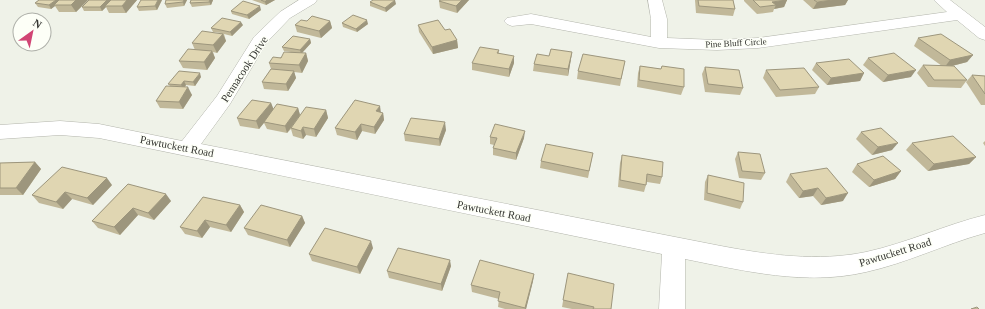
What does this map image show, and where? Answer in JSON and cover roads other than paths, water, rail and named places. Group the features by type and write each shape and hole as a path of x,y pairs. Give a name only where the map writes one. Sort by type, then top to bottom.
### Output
{"street":[{"name":"Pennacook Drive","path":"187,148 224,100 260,40 285,15 310,0"},
{"path":"655,0 659,19 659,42"},
{"path":"940,0 985,35"},
{"name":"Pine Bluff Circle","path":"512,21 531,19 632,39 701,45 743,44 960,15"},
{"name":"Pawtuckett Road","path":"0,132 60,128 99,131 745,261 789,266 830,267 866,262 985,224"},
{"path":"672,309 674,247"}]}
